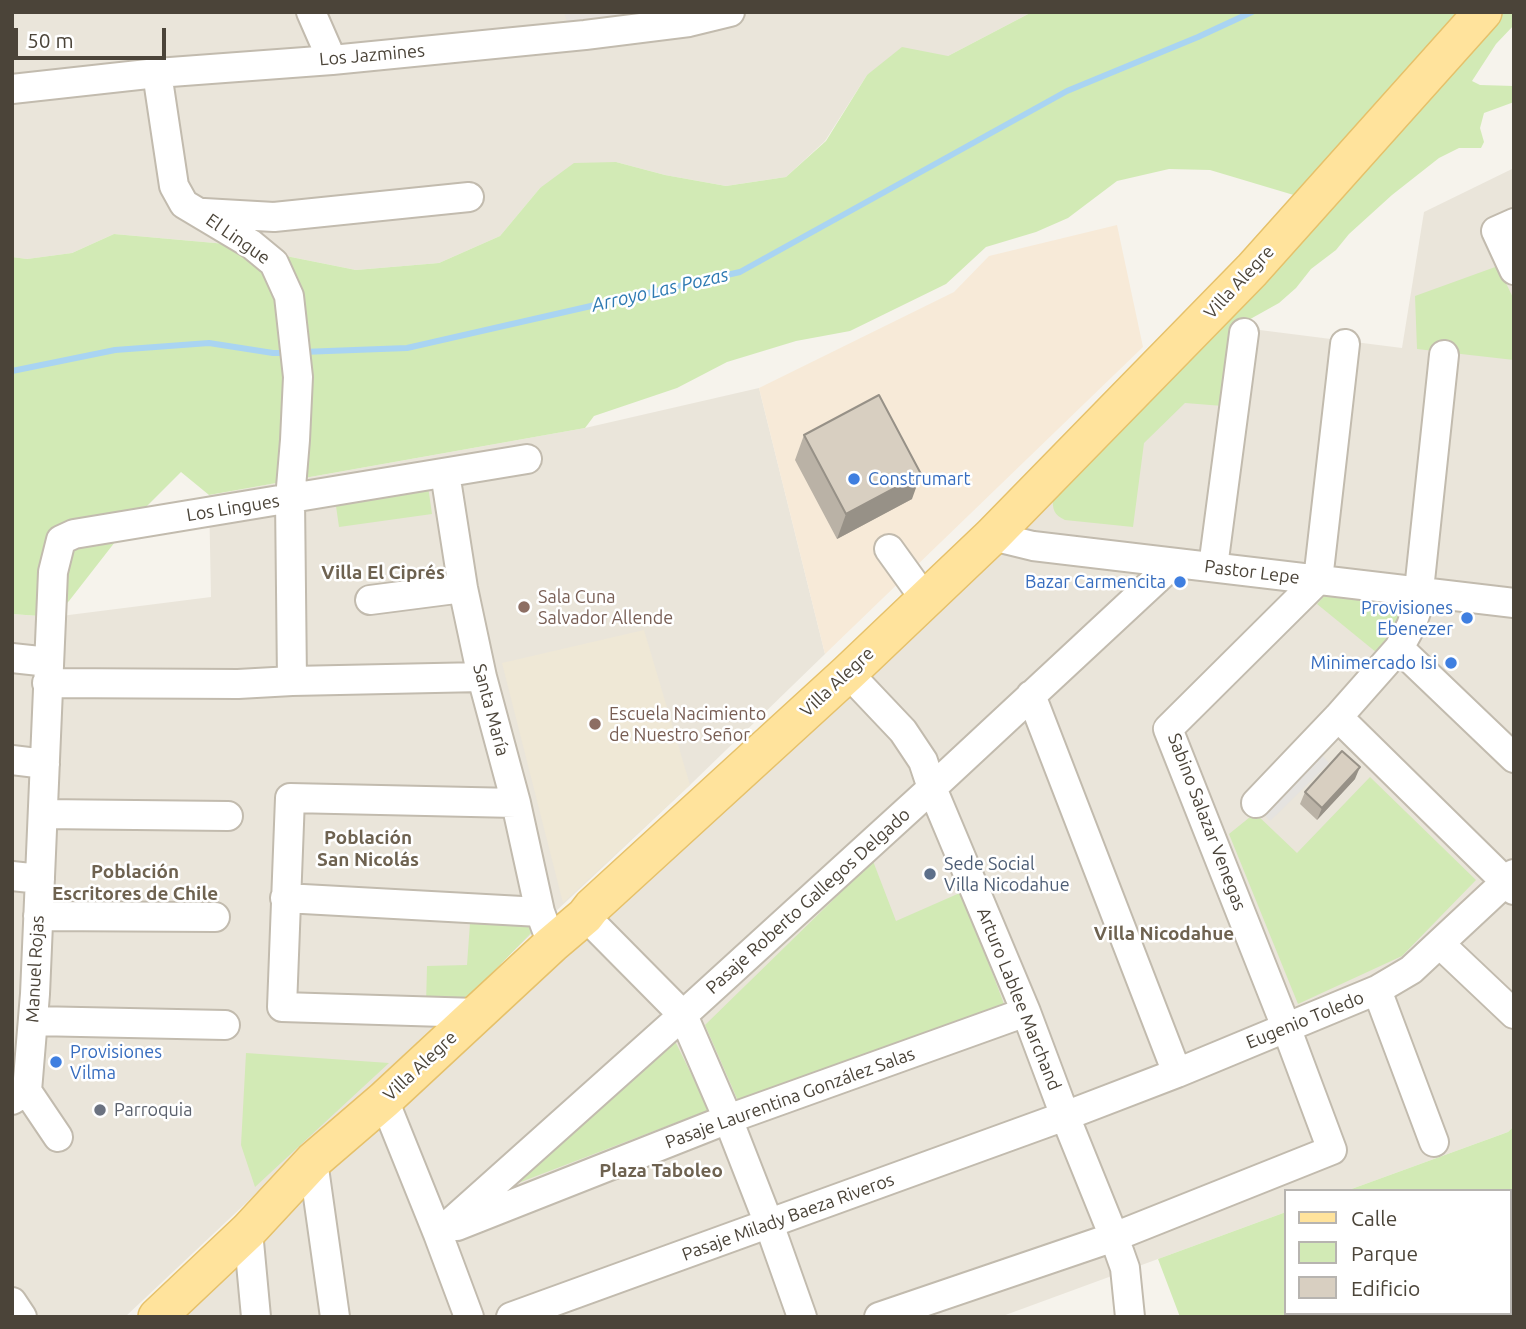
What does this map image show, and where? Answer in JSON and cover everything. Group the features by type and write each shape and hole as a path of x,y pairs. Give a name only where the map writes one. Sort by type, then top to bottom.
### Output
{"main road":[{"name":"Villa Alegre","path":"157,1317 248,1231 313,1161 384,1100 477,1013 546,928 585,916 992,536 1252,270 1483,12"}],"street":[{"path":"311,12 332,60"},
{"name":"Los Jazmines","path":"12,89 157,73 332,60 585,35 730,12"},
{"name":"El Lingue","path":"157,73 174,186 184,204 251,244 274,263 289,296 298,377 289,499 292,681"},
{"path":"201,213 274,217 469,197"},
{"path":"1505,227 1514,270"},
{"path":"1213,567 1244,333"},
{"path":"1318,580 1345,344"},
{"path":"1256,803 1399,648 1411,626 1417,609 1444,355"},
{"name":"Los Lingues","path":"48,673 52,572 61,540 74,534 527,459"},
{"name":"Santa María","path":"445,473 463,588 482,677 546,928"},
{"name":"Pastor Lepe","path":"992,536 1033,546 1514,603"},
{"path":"889,549 925,599"},
{"name":"Pasaje Roberto Gallegos Delgado","path":"438,1234 932,788 1174,563"},
{"name":"Sabino Salazar Venegas","path":"1114,1237 1332,1150 1168,729 1318,580"},
{"path":"370,600 463,588"},
{"path":"1399,648 1514,758"},
{"path":"12,658 48,673 239,684 482,677"},
{"name":"Manuel Rojas","path":"17,1097 38,916 48,673"},
{"name":"Arturo Lablee Marchand","path":"848,673 903,732 923,761 1026,1012 1114,1237 1125,1268 1130,1317"},
{"path":"1031,695 1177,1073"},
{"path":"1338,717 1511,881"},
{"path":"12,760 45,764"},
{"path":"477,1013 282,1007 290,798 516,803"},
{"path":"43,814 228,816"},
{"path":"12,876 40,879"},
{"name":"Eugenio Toledo","path":"1065,1116 1377,990 1411,970 1511,881"},
{"path":"285,898 546,928"},
{"path":"38,916 215,916"},
{"path":"585,916 683,1015 769,1224 802,1317"},
{"path":"1440,944 1514,1014"},
{"path":"1377,990 1434,1142"},
{"path":"27,1002 225,1025"},
{"name":"Pasaje Laurentina González Salas","path":"438,1234 727,1118 1026,1012"},
{"path":"17,1097 58,1137"},
{"path":"384,1100 469,1317"},
{"name":"Pasaje Milady Baeza Riveros","path":"511,1317 1065,1116"},
{"path":"313,1161 335,1317"},
{"path":"248,1231 256,1317"},
{"path":"879,1317 1114,1237"}],"shaded area":[{"path":"12,12 1032,12 948,56 867,75 825,141 786,177 726,186 665,175 616,162 540,188 500,236 439,263 356,270 226,244 114,234 72,253 27,259 12,257"},
{"path":"564,12 651,12 567,22"},
{"path":"1514,168 1514,1126 1508,1132 1351,1189 1284,1189 1284,1213 1000,1317 174,1317 1220,327 1402,348 1424,212"},
{"path":"1117,225 1143,347 825,654 759,388 954,292 989,256"},
{"path":"759,388 825,654 690,785 125,1317 12,1317 12,614 53,617 211,597 209,495 585,428"},
{"name":"Escuela Nacimiento de Nuestro Señor","path":"644,630 690,785 563,903 502,663"},
{"path":"1321,754 1329,763 1270,821 1262,812"}],"green space":[{"path":"1032,12 1465,12 1297,196 1210,170 1169,169 1117,181 1068,218 1036,232 986,247 946,284 850,331 796,341 727,362 677,388 594,416 585,428 209,495 181,472 129,524 69,601 53,617 12,614 12,257 27,259 72,253 114,234 226,244 356,270 439,263 500,236 540,188 574,163 616,162 665,175 726,186 786,177 826,141 867,75 902,47 948,56"},
{"path":"1497,12 1514,12 1514,25 1496,44 1472,81 1480,85 1514,86 1514,102 1484,113 1480,128 1484,142 1481,148 1459,148 1439,158 1392,195 1349,234 1336,250 1311,269 1279,303 1236,327 1223,406 1185,403 1144,443 1133,527 1065,520 1058,516 1053,508 1053,497 1223,327 1369,164"},
{"path":"1498,266 1514,300 1514,360 1417,349 1415,296"},
{"path":"428,486 432,514 339,527 335,499"},
{"path":"1326,594 1398,601 1401,623 1382,657 1317,604"},
{"path":"1370,777 1476,880 1402,956 1298,1004 1229,834 1255,813 1297,853"},
{"path":"873,861 896,921 962,892 1004,1004 738,1101 705,1025"},
{"path":"470,923 529,926 533,931 461,1005 426,1005 427,966 467,965"},
{"path":"674,1039 709,1110 505,1188"},
{"path":"246,1053 389,1063 255,1187 241,1145"},
{"path":"1514,1126 1514,1317 1180,1317 1158,1259 1284,1213 1284,1315 1512,1315 1512,1189 1351,1189 1508,1132"}],"building":[{"name":"Construmart","path":"879,395 921,474 846,514 804,435"},
{"path":"1342,751 1360,767 1322,808 1305,792"}],"waterway":[{"name":"Arroyo Las Pozas","path":"302,352 407,348 740,272 1067,91 1252,12"},
{"name":"Arroyo Las Pozas","path":"12,371 115,350 209,343 287,353"}],"place":[{"name":"Construmart","path":"854,479"},
{"name":"Bazar Carmencita","path":"1180,582"},
{"name":"Sala Cuna Salvador Allende","path":"524,607"},
{"name":"Provisiones Ebenezer","path":"1467,618"},
{"name":"Minimercado Isi","path":"1451,663"},
{"name":"Escuela Nacimiento de Nuestro Señor","path":"595,724"},
{"name":"Sede Social Villa Nicodahue","path":"930,874"},
{"name":"Provisiones Vilma","path":"56,1062"},
{"name":"Parroquia","path":"100,1110"}],"district":[{"name":"Villa El Ciprés","path":"383,573"},
{"name":"Población San Nicolás","path":"368,849"},
{"name":"Población Escritores de Chile","path":"135,883"},
{"name":"Villa Nicodahue","path":"1164,934"},
{"name":"Plaza Taboleo","path":"661,1171"}]}
